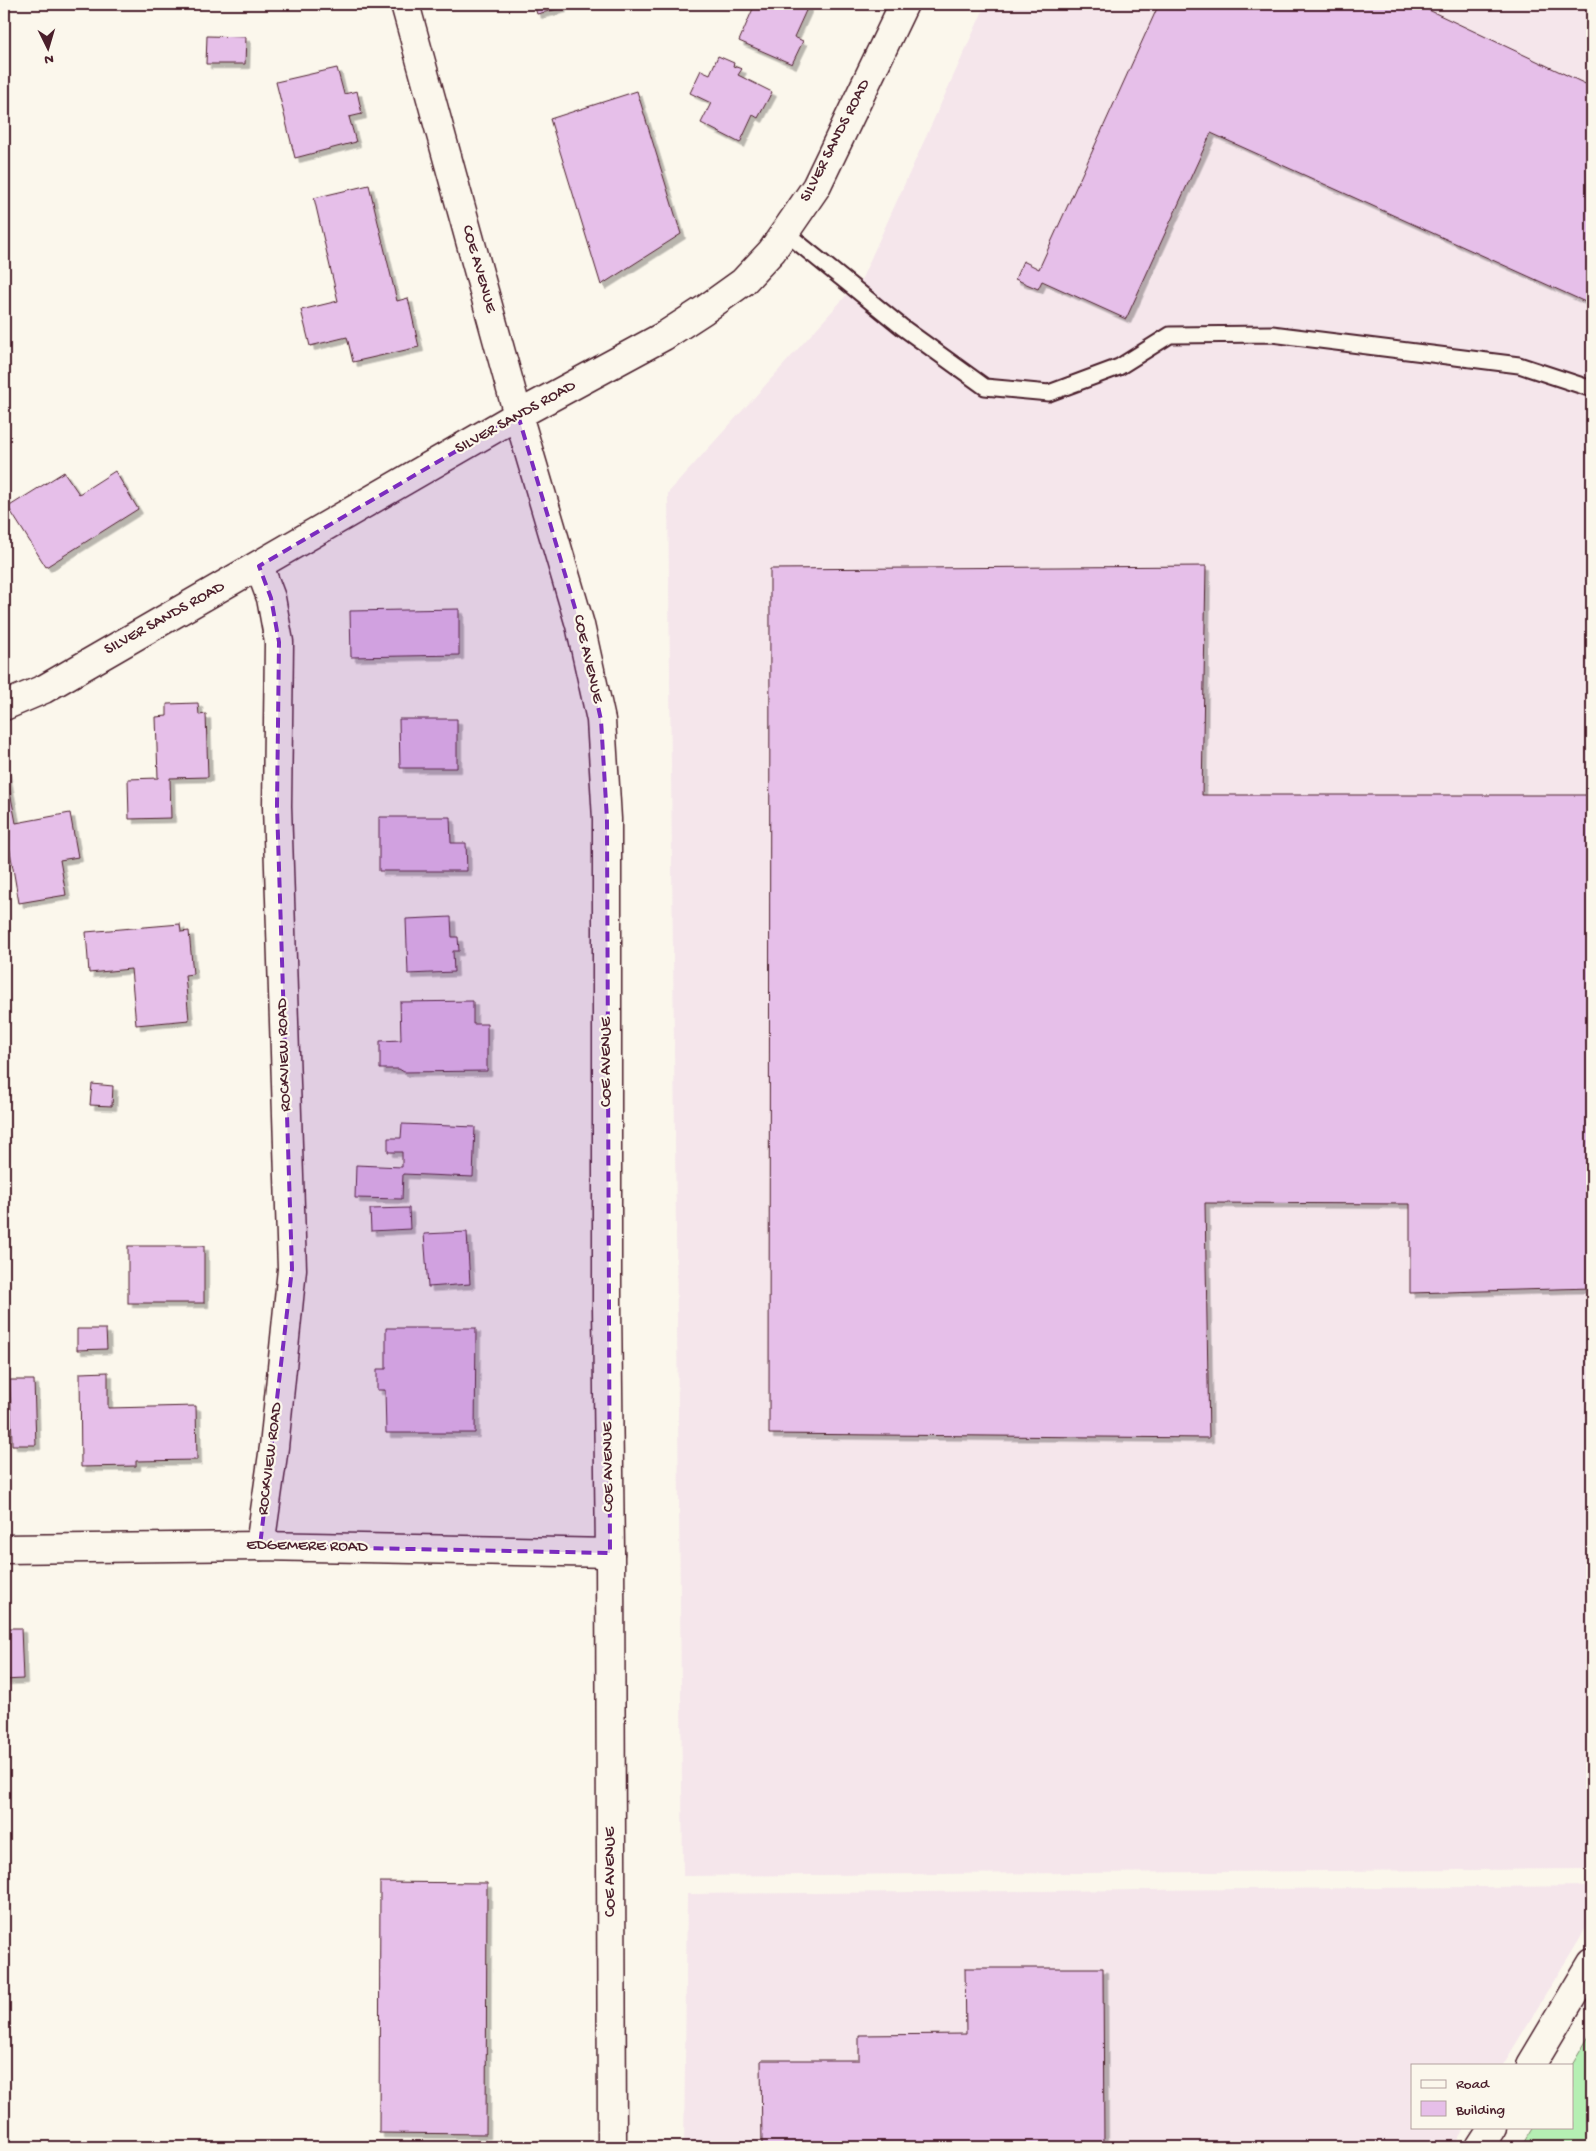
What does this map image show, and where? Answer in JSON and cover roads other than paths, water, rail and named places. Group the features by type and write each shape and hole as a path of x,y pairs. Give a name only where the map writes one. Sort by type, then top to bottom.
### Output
{"main road":[{"name":"COE AVENUE","path":"405,4 518,415 580,625 601,720 607,819 607,1306 610,1553 612,2147"},
{"name":"SILVER SANDS ROAD","path":"4,706 44,688 259,566 518,415 664,336 743,282 772,251 816,187 904,4"},
{"name":"ROCKVIEW ROAD","path":"259,566 271,598 279,642 277,806 292,1269 274,1447 260,1546"},
{"name":"EDGEMERE ROAD","path":"4,1549 260,1546 610,1553"},
{"path":"1532,2064 1592,1963"},
{"path":"1480,2147 1492,2128"}],"lane":[{"path":"786,232 902,327 985,387 1049,393 1119,367 1170,335 1272,334 1519,364 1592,389"}]}
